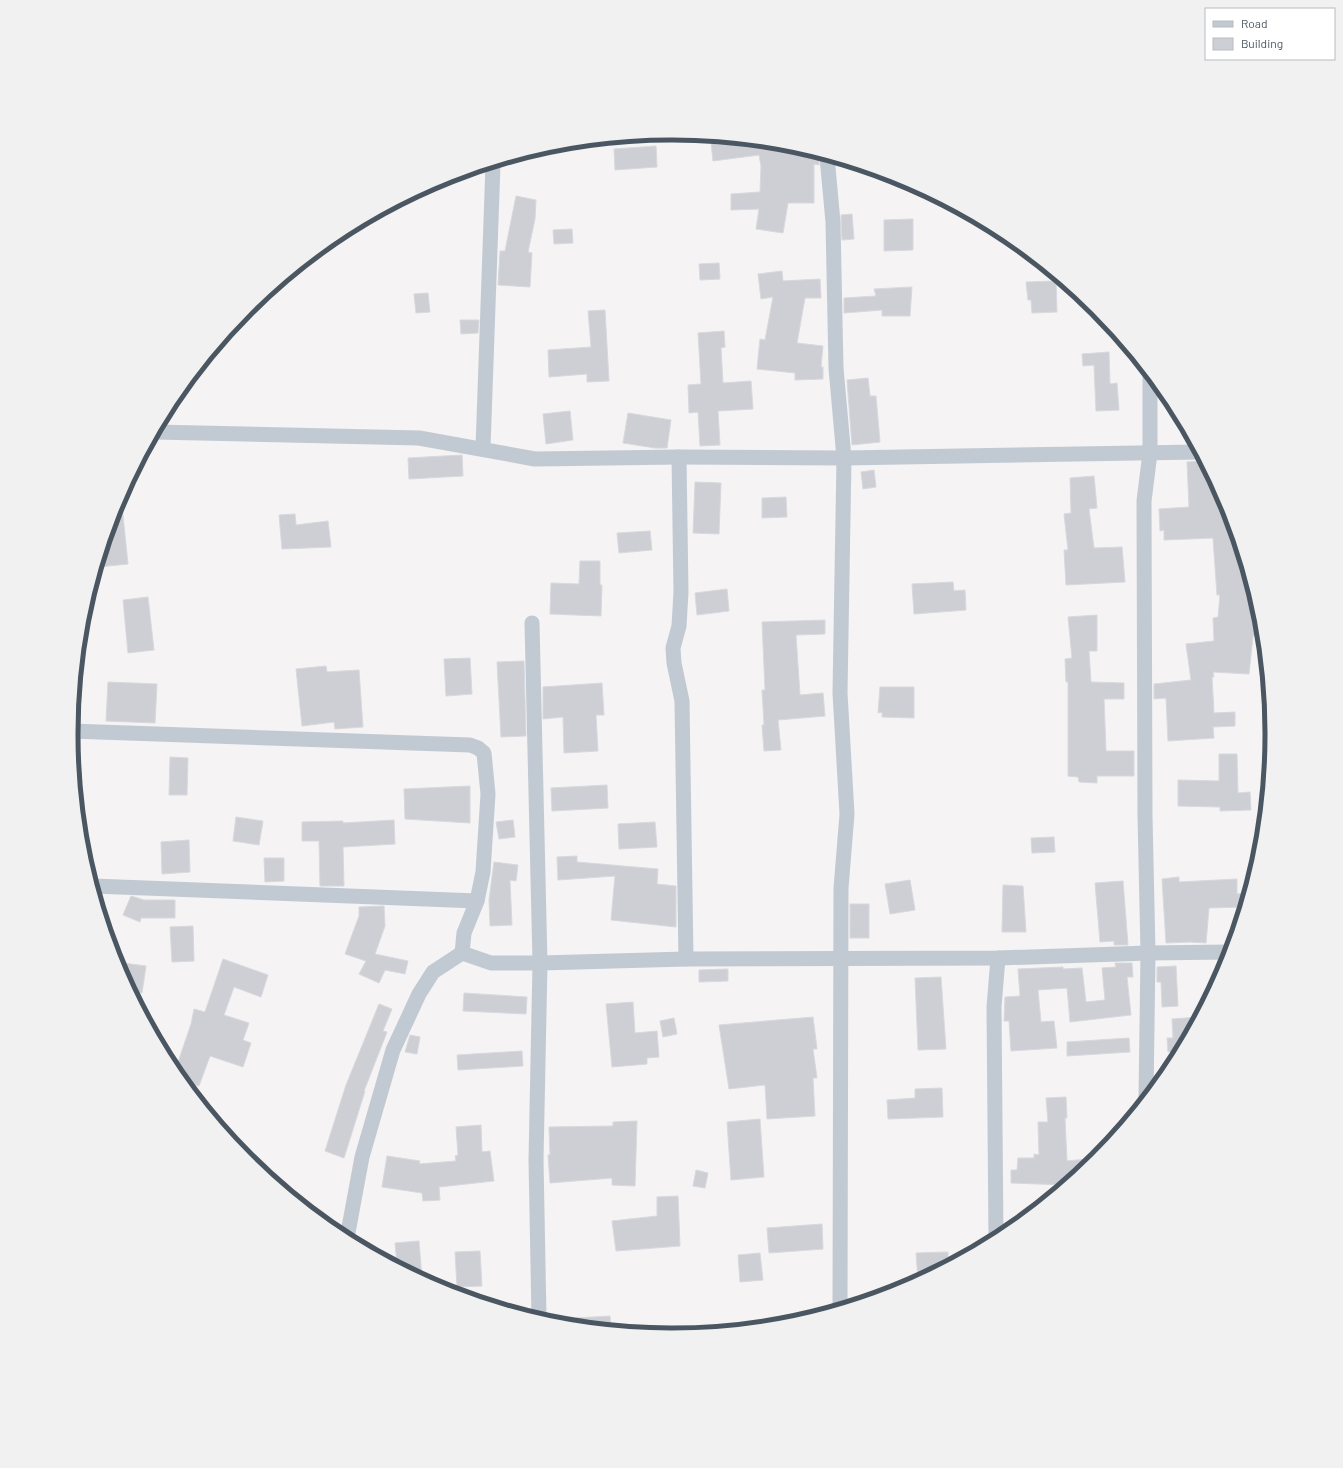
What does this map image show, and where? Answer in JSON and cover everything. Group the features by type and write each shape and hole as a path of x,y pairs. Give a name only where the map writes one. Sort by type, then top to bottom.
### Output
{"street":[{"path":"827,162 833,222 836,368 844,458 840,694 847,814 841,888 840,1303"},
{"path":"483,448 493,168"},
{"path":"1146,1089 1148,952 1145,816 1144,501 1150,453 1150,384"},
{"path":"161,432 419,438 483,448 535,459 679,456 844,458 1193,452"},
{"path":"679,456 681,592 679,626 673,648 674,663 682,701 686,959"},
{"path":"532,623 540,963 536,1160 539,1312"},
{"path":"78,731 470,746 478,748 484,753 488,794 483,872 477,901 464,933 462,954"},
{"path":"98,886 477,901"},
{"path":"347,1230 362,1157 393,1050 419,994 433,972 462,954 491,963 540,963 686,959 998,958 1148,952 1224,952"},
{"path":"996,1230 994,1007 998,958"}],"building":[{"path":"711,142 787,152 819,160 819,165 814,164 814,203 788,203 783,233 756,229 759,209 731,210 731,194 760,192 761,166 759,155 713,161"},
{"path":"656,146 657,167 615,170 614,149"},
{"path":"516,196 536,200 535,219 528,252 532,253 530,287 498,285 500,251 505,251"},
{"path":"852,214 854,239 842,240 841,215"},
{"path":"913,219 913,250 884,251 884,220"},
{"path":"572,229 573,243 554,244 553,230"},
{"path":"719,263 720,279 700,280 699,264"},
{"path":"782,271 783,281 820,279 821,298 805,298 797,343 823,346 821,367 823,367 823,379 795,380 795,373 757,369 760,339 765,340 773,297 761,299 758,274"},
{"path":"1026,282 1056,282 1057,312 1032,313 1031,300 1028,300"},
{"path":"912,287 910,316 882,316 882,310 844,313 844,298 876,296 874,289"},
{"path":"428,293 430,312 416,313 414,294"},
{"path":"605,310 609,381 587,382 587,374 549,377 548,350 591,347 588,311"},
{"path":"460,320 479,320 478,333 461,334"},
{"path":"724,331 725,347 721,348 723,383 751,381 753,409 718,411 720,445 700,446 698,412 689,413 688,385 701,384 698,333"},
{"path":"1109,352 1110,384 1117,383 1119,410 1096,411 1094,365 1083,366 1082,354"},
{"path":"868,378 870,396 876,396 880,442 852,445 847,380"},
{"path":"570,411 573,440 546,444 543,414"},
{"path":"628,413 671,420 667,448 655,448 623,443"},
{"path":"462,455 463,476 409,479 408,458"},
{"path":"1198,461 1213,491 1213,497 1215,497 1220,507 1234,543 1245,580 1253,615 1255,636 1253,636 1249,674 1213,672 1214,713 1235,712 1235,726 1213,727 1214,738 1168,741 1166,698 1154,699 1154,684 1191,680 1186,644 1214,641 1213,618 1218,617 1220,595 1217,595 1213,538 1164,540 1164,530 1160,531 1159,509 1189,507 1187,462"},
{"path":"874,470 876,487 863,489 861,472"},
{"path":"1094,476 1097,508 1089,509 1094,548 1122,547 1125,582 1066,585 1064,550 1068,550 1064,514 1071,513 1070,478"},
{"path":"695,482 721,483 719,534 693,533"},
{"path":"786,497 787,517 762,518 762,498"},
{"path":"122,509 128,564 102,567 109,543"},
{"path":"295,514 296,525 328,521 331,547 282,549 279,515"},
{"path":"650,531 652,550 619,553 617,533"},
{"path":"580,561 600,561 600,585 602,585 601,616 550,614 551,583 579,584"},
{"path":"953,582 954,591 965,590 966,610 914,614 912,584"},
{"path":"727,589 729,611 697,615 695,593"},
{"path":"148,597 154,650 128,653 123,600"},
{"path":"1097,615 1097,651 1089,651 1091,682 1124,683 1124,699 1104,699 1106,751 1134,751 1134,776 1097,776 1097,783 1079,782 1078,777 1068,776 1068,682 1066,682 1065,659 1072,658 1068,617"},
{"path":"825,620 825,634 796,635 800,695 823,693 825,716 778,720 781,750 764,751 762,690 765,690 762,622"},
{"path":"470,658 472,694 446,696 444,659"},
{"path":"524,661 526,736 501,737 497,662"},
{"path":"326,666 327,672 359,670 363,727 335,729 334,722 302,726 296,669"},
{"path":"108,682 157,684 155,723 106,721"},
{"path":"602,683 604,715 596,715 598,751 564,753 563,717 543,719 543,687"},
{"path":"880,687 914,687 914,718 882,717 882,712 878,713"},
{"path":"1219,754 1237,754 1238,793 1250,792 1251,810 1220,811 1220,807 1178,806 1178,780 1219,781"},
{"path":"170,757 188,758 187,795 169,795"},
{"path":"607,785 608,808 552,811 551,788"},
{"path":"470,786 470,823 405,819 404,789"},
{"path":"236,817 263,821 259,845 233,841"},
{"path":"394,820 395,844 343,847 344,886 320,886 319,841 302,841 302,822 343,821 343,823"},
{"path":"513,820 515,837 499,839 496,822"},
{"path":"655,822 657,847 619,849 618,824"},
{"path":"1054,837 1055,852 1032,853 1031,838"},
{"path":"189,840 190,872 162,874 161,842"},
{"path":"577,856 577,862 658,869 657,884 676,886 676,927 611,920 615,876 558,880 557,857"},
{"path":"264,858 284,858 284,881 265,882"},
{"path":"494,862 518,865 516,881 510,880 512,925 490,926 489,900"},
{"path":"1179,877 1179,882 1237,879 1237,894 1243,893 1239,907 1209,908 1206,943 1166,943 1162,879"},
{"path":"910,880 915,910 890,914 885,884"},
{"path":"1123,881 1128,945 1114,945 1114,941 1100,942 1095,883"},
{"path":"1003,885 1023,886 1026,932 1002,932"},
{"path":"131,896 144,900 175,900 175,918 141,918 140,922 123,915"},
{"path":"850,904 869,904 869,938 850,938"},
{"path":"384,906 385,926 375,954 408,961 405,974 385,970 379,983 359,974 366,961 345,954 359,916 359,907"},
{"path":"193,926 194,961 172,962 170,927"},
{"path":"223,959 268,975 261,997 234,987 224,1015 249,1023 243,1040 251,1043 243,1067 210,1056 199,1086 193,1084 178,1063 191,1024 194,1009 205,1012"},
{"path":"124,963 146,966 142,993 137,992"},
{"path":"1115,963 1132,963 1133,977 1127,977 1131,1015 1070,1022 1067,988 1038,990 1041,1022 1054,1021 1057,1048 1011,1051 1009,1021 1004,1021 1005,997 1020,996 1018,969 1063,967 1063,969 1082,968 1086,1002 1105,1000 1102,968 1116,967"},
{"path":"1176,966 1178,1006 1162,1007 1161,982 1157,982 1157,967"},
{"path":"728,969 728,981 699,982 699,970"},
{"path":"941,977 946,1049 918,1050 915,978"},
{"path":"464,993 527,997 526,1014 463,1011"},
{"path":"633,1002 635,1033 657,1031 659,1057 647,1058 647,1064 612,1067 606,1004"},
{"path":"379,1004 392,1009 383,1031 387,1032 364,1091 344,1158 325,1151 346,1085"},
{"path":"813,1017 817,1049 813,1049 817,1078 813,1078 815,1116 767,1119 765,1085 729,1089 719,1025"},
{"path":"1192,1017 1173,1051 1168,1052 1167,1038 1173,1038 1172,1019"},
{"path":"674,1018 677,1034 663,1037 660,1021"},
{"path":"410,1035 420,1037 417,1054 405,1052"},
{"path":"1129,1038 1130,1052 1067,1056 1067,1042"},
{"path":"522,1051 523,1066 458,1070 457,1055"},
{"path":"942,1088 943,1117 888,1119 887,1100 915,1098 915,1089"},
{"path":"1066,1097 1067,1118 1065,1118 1067,1161 1085,1159 1057,1185 1011,1183 1011,1170 1017,1170 1018,1158 1034,1158 1034,1154 1039,1155 1038,1122 1048,1122 1046,1098"},
{"path":"760,1119 764,1177 731,1180 727,1122"},
{"path":"637,1121 635,1186 612,1185 612,1178 550,1183 548,1155 550,1155 549,1127 613,1126 613,1122"},
{"path":"481,1125 482,1152 490,1151 494,1181 439,1187 440,1200 423,1201 422,1193 382,1187 387,1156 420,1161 419,1164 456,1161 455,1156 458,1155 456,1127"},
{"path":"696,1170 708,1173 705,1188 693,1186"},
{"path":"678,1196 680,1246 616,1251 612,1221 657,1216 657,1197"},
{"path":"822,1224 823,1249 769,1253 767,1228"},
{"path":"419,1241 421,1272 396,1259 395,1243"},
{"path":"480,1251 482,1286 457,1287 455,1252"},
{"path":"948,1252 948,1259 918,1274 916,1253"},
{"path":"760,1253 763,1280 740,1282 738,1255"},
{"path":"610,1316 611,1324 576,1319"}]}
